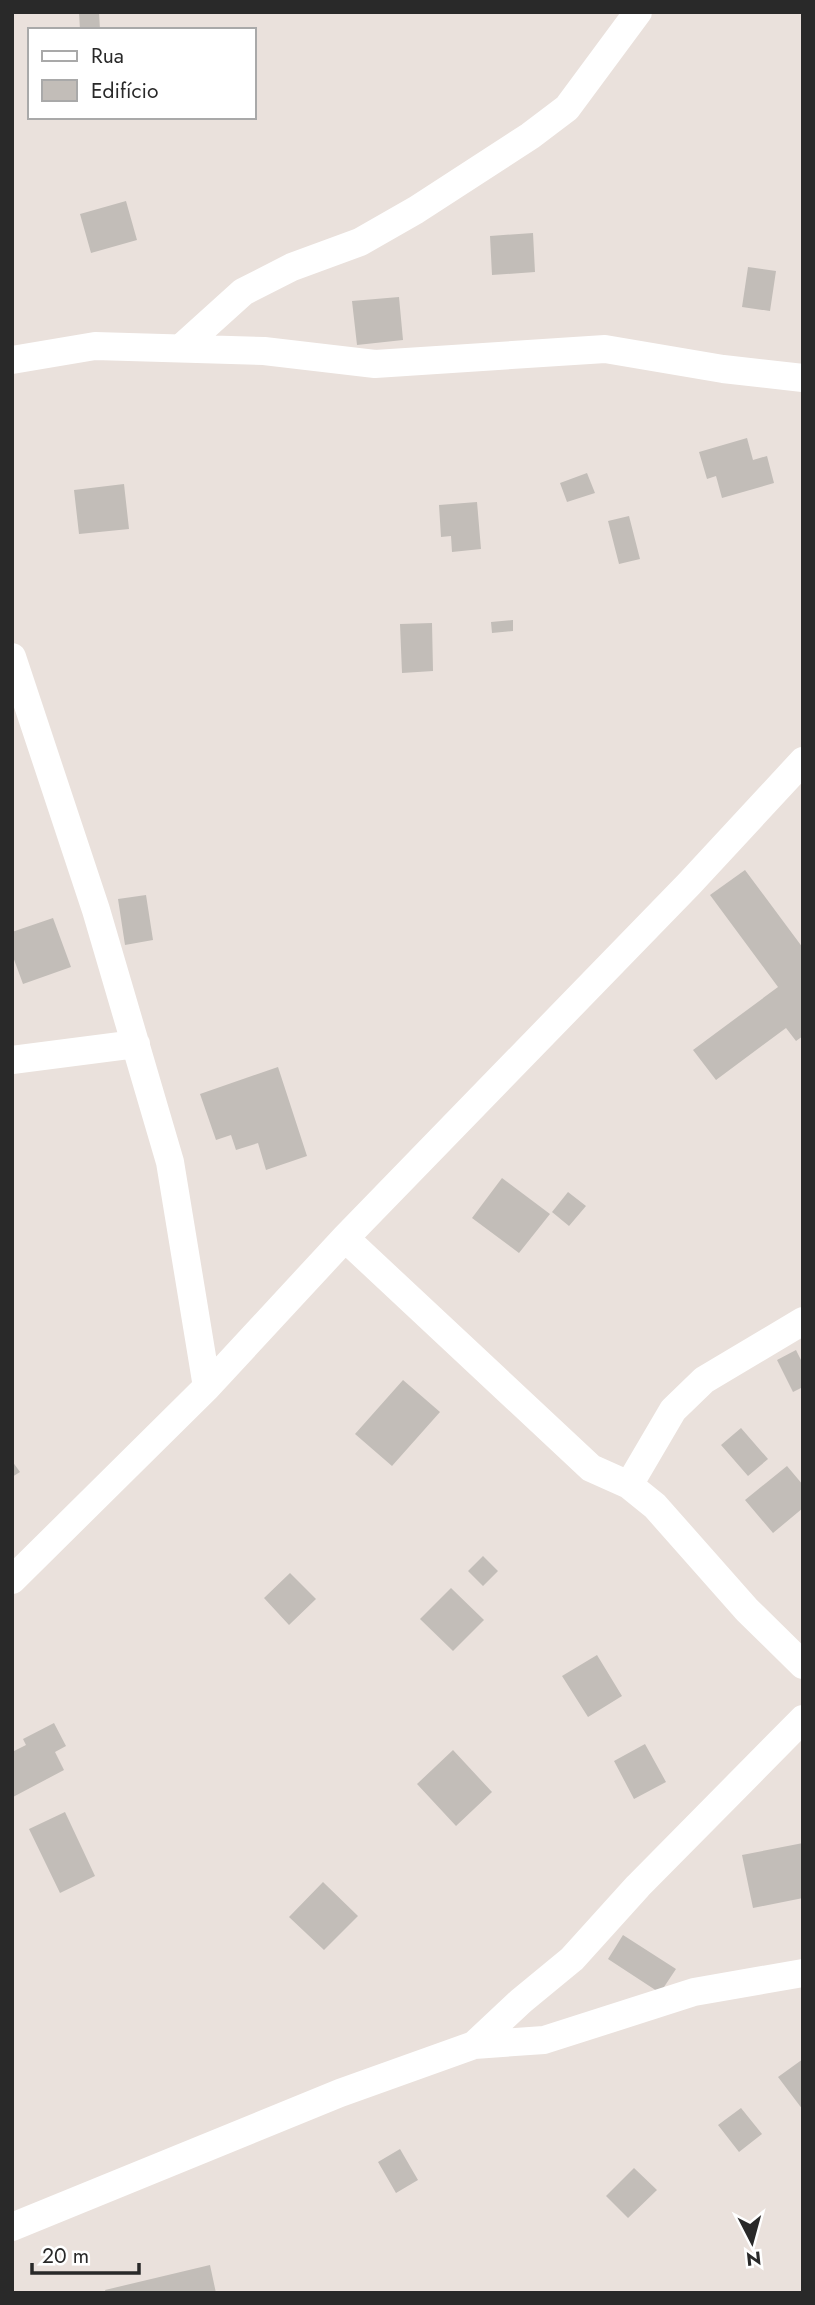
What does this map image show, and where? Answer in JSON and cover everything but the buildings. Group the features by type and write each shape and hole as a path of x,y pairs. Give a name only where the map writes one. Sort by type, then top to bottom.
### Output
{"street":[{"path":"181,348 243,292 292,267 360,242 416,210 530,136 567,108 638,12"},
{"path":"12,360 95,346 264,351 375,364 605,349 723,369 803,378"},
{"path":"12,656 96,910 170,1162 207,1387"},
{"path":"12,1580 207,1387 345,1238 690,884 803,761"},
{"path":"12,1060 135,1044"},
{"path":"345,1238 591,1468 629,1485 655,1507 747,1610 803,1665"},
{"path":"629,1485 673,1410 704,1380 803,1321"},
{"path":"474,2045 572,1959 638,1886 803,1719"},
{"path":"12,2227 340,2093 474,2045 544,2040 694,1993 803,1973"}]}
